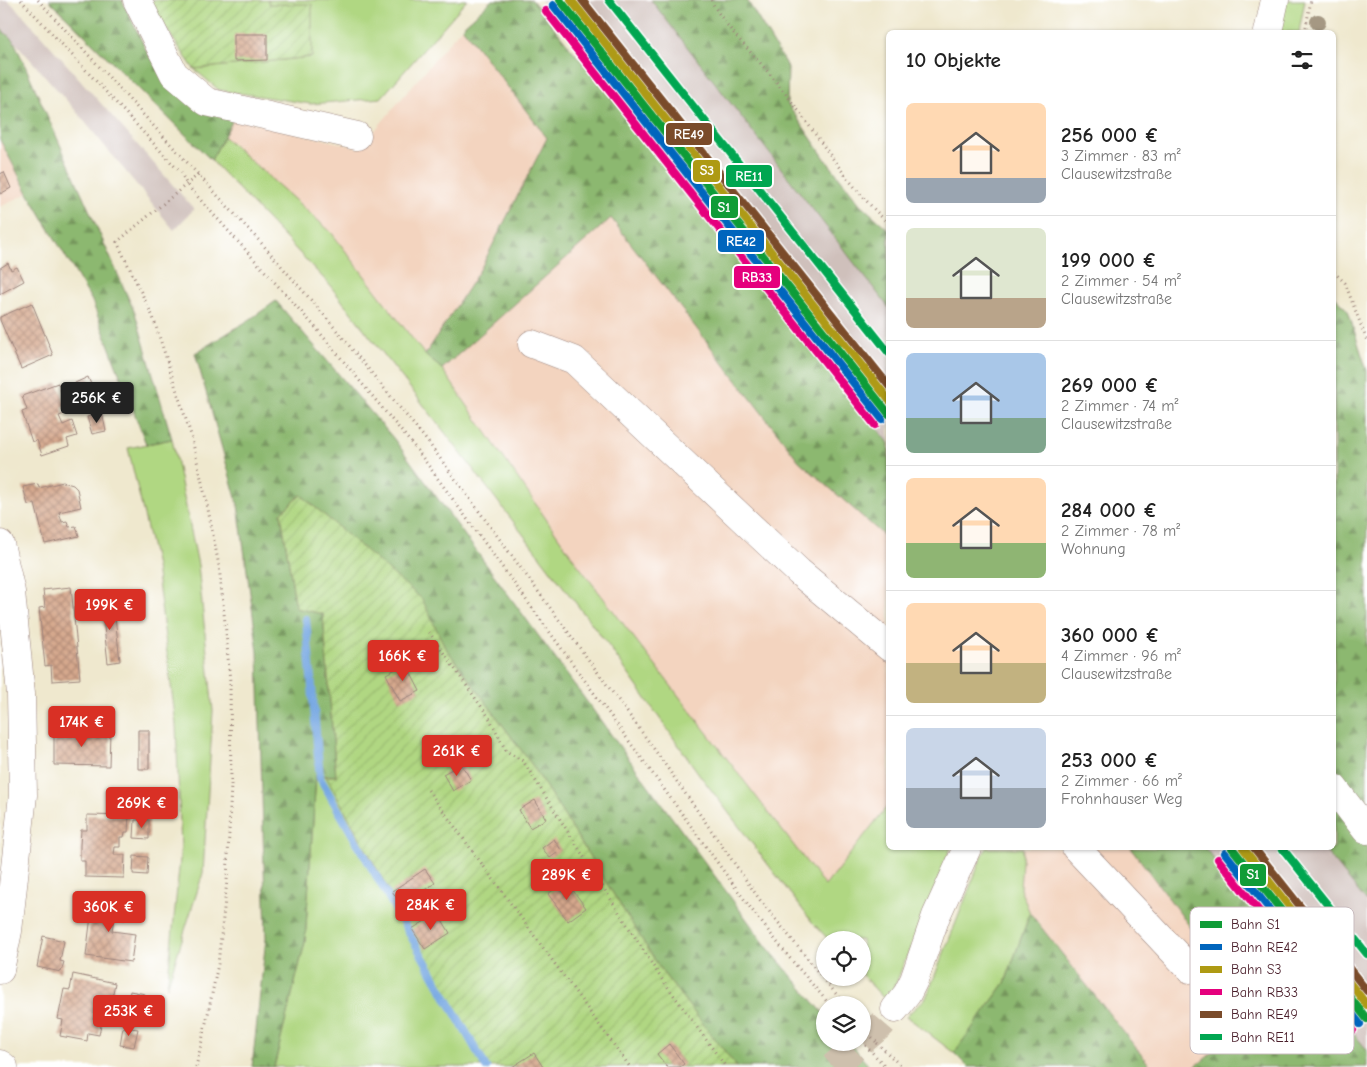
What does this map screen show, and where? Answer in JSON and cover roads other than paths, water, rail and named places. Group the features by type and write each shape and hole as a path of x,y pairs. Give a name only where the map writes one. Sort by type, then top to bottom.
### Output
{"street":[{"path":"137,0 174,74 207,102 357,136"},
{"path":"1268,30 1274,0"},
{"path":"532,344 574,360 799,572 886,644"},
{"path":"0,544 11,592 21,694 23,795 8,931 0,970"},
{"path":"1336,791 1367,829"},
{"path":"895,1009 907,994 914,980 936,916 966,850"},
{"path":"1078,850 1190,969"},
{"path":"0,1064 4,1067"}],"waterway":[{"path":"306,619 320,778 486,1067"}],"tunnel":[{"path":"871,1033 895,1009"},
{"path":"833,1067 851,1051"}],"rail line":[{"name":"S1","path":"560,0 886,410"},
{"name":"S3","path":"571,0 886,396"},
{"name":"RE49","path":"582,0 886,382"},
{"name":"RE11","path":"609,0 886,349"},
{"name":"RE42","path":"553,5 882,419"},
{"name":"RB33","path":"546,11 875,425"},
{"name":"S1","path":"1234,850 1279,907"},
{"name":"S3","path":"1245,850 1290,907"},
{"name":"RE49","path":"1256,850 1301,907"},
{"name":"RE11","path":"1284,850 1329,907"},
{"name":"RE42","path":"1225,853 1268,907"},
{"name":"RB33","path":"1218,859 1256,907"},
{"name":"RE11","path":"1354,938 1367,954"},
{"name":"RE49","path":"1354,975 1367,991"},
{"name":"S3","path":"1354,989 1367,1005"},
{"name":"S1","path":"1354,1003 1367,1019"},
{"name":"RE42","path":"1354,1016 1360,1024"}]}
